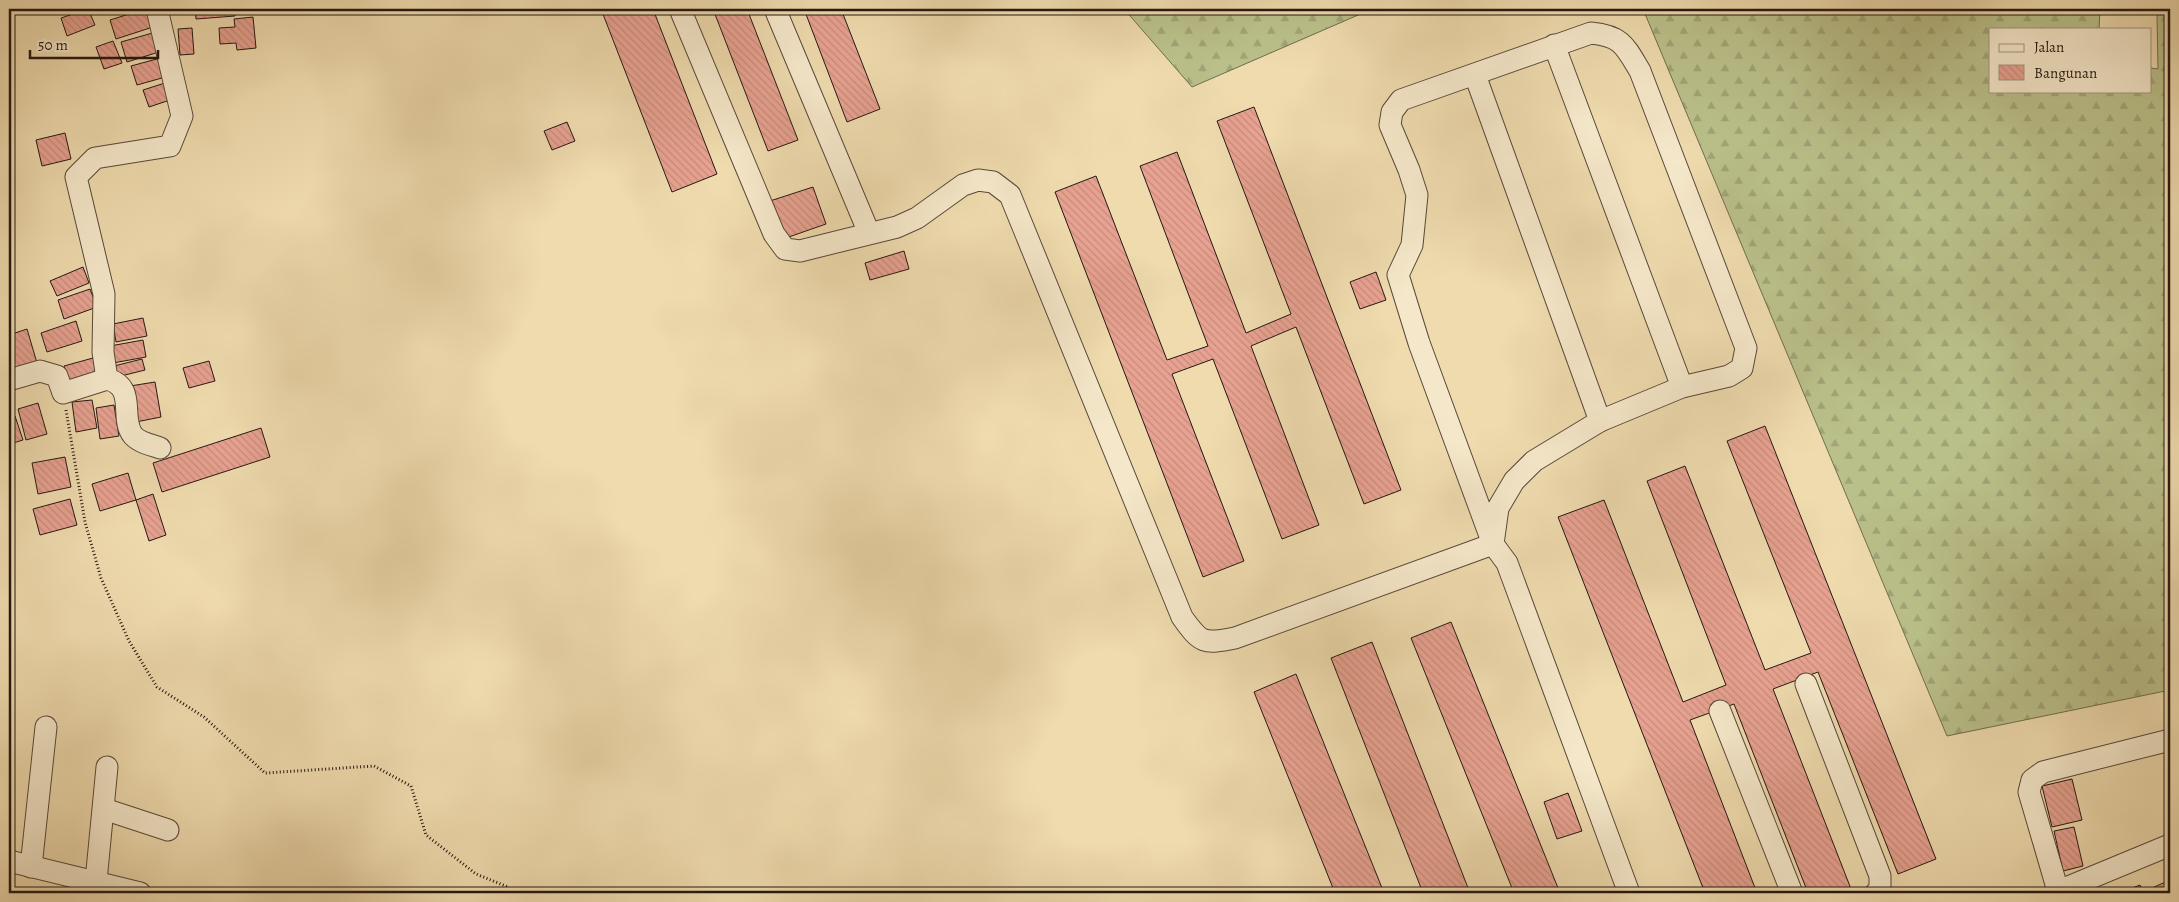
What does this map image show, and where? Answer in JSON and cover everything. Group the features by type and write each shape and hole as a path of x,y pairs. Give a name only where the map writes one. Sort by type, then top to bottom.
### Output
{"street":[{"path":"107,379 103,352 104,294 76,177 95,158 170,146 182,116 157,9"},
{"path":"680,9 774,234 786,249 800,251 869,233 897,228 917,218 963,185 978,180 992,182 1010,195 1182,617 1194,634 1209,643 1235,638 1493,544"},
{"path":"775,9 869,233"},
{"path":"1493,544 1498,508 1514,481 1534,461 1600,421 1682,388 1729,376 1742,368 1746,348 1640,71 1626,47 1610,35 1591,33 1401,100 1392,112 1390,125 1409,170 1417,195 1412,245 1398,275 1419,343 1493,544 1507,563 1629,893"},
{"path":"1554,45 1682,388"},
{"path":"1475,75 1600,421"},
{"path":"9,380 40,371 57,376 63,393 107,379 116,382 123,390 131,433 138,440 160,448"},
{"path":"1806,684 1880,876 1880,889 1876,893"},
{"path":"1720,712 1792,893"},
{"path":"31,867 46,728"},
{"path":"2170,740 2044,772 2032,780 2029,792 2056,892 2170,845"},
{"path":"96,881 107,767"},
{"path":"104,809 168,830"},
{"path":"9,861 140,893"}],"path":[{"path":"63,393 85,522 100,578 129,641 157,687 204,717 265,773 374,766 412,786 426,835 476,874 508,887"}],"green space":[{"path":"1124,9 1372,9 1192,87"},
{"path":"1643,9 2100,9 2099,28 1989,28 1989,92 2152,92 2152,68 2158,69 2157,14 2170,14 2170,690 1947,736"}],"building":[{"path":"88,9 95,25 67,36 61,18"},
{"path":"150,9 156,26 116,39 110,20"},
{"path":"195,9 234,9 235,16 196,19"},
{"path":"601,9 653,9 717,174 672,192"},
{"path":"713,9 747,9 798,140 768,151"},
{"path":"804,9 841,9 880,109 847,122"},
{"path":"253,17 256,48 237,50 236,43 220,44 219,28 235,27 234,19"},
{"path":"192,28 194,54 180,55 178,29"},
{"path":"156,32 162,51 127,62 121,42"},
{"path":"113,41 122,63 104,69 96,47"},
{"path":"164,57 169,76 137,85 131,66"},
{"path":"168,82 173,99 149,107 143,90"},
{"path":"1254,107 1401,490 1364,504 1296,327 1251,346 1319,525 1282,539 1213,359 1172,374 1244,561 1203,577 1055,192 1096,176 1167,360 1208,346 1140,166 1177,152 1246,333 1291,314 1217,121"},
{"path":"567,122 575,141 552,150 544,131"},
{"path":"65,133 71,159 42,166 36,140"},
{"path":"813,187 826,224 783,239 770,201"},
{"path":"904,251 909,269 870,280 865,263"},
{"path":"83,267 89,283 57,296 50,281"},
{"path":"1376,272 1386,300 1360,309 1350,282"},
{"path":"90,289 97,307 64,319 58,300"},
{"path":"143,318 147,336 116,342 113,324"},
{"path":"76,321 82,341 47,352 41,333"},
{"path":"27,329 37,363 9,372 9,335"},
{"path":"143,340 146,357 113,363 110,346"},
{"path":"93,358 97,375 69,382 64,366"},
{"path":"142,359 145,370 117,377 114,366"},
{"path":"209,361 215,381 189,388 183,368"},
{"path":"155,382 161,417 136,422 130,386"},
{"path":"92,400 97,428 76,432 72,402"},
{"path":"38,403 47,434 26,440 18,409"},
{"path":"114,405 119,436 100,439 96,408"},
{"path":"15,416 23,440 10,444 9,418"},
{"path":"1765,426 1936,859 1898,874 1818,672 1773,689 1851,889 1839,893 1808,893 1734,704 1690,720 1757,893 1705,893 1558,517 1604,500 1683,702 1726,685 1647,481 1685,466 1765,670 1811,653 1727,441"},
{"path":"261,428 270,457 162,492 153,463"},
{"path":"65,457 71,487 38,494 32,463"},
{"path":"128,473 136,500 100,511 92,484"},
{"path":"153,494 166,535 149,541 136,500"},
{"path":"70,499 77,525 40,535 33,509"},
{"path":"1451,622 1560,893 1514,893 1411,638"},
{"path":"1372,642 1470,893 1423,893 1331,658"},
{"path":"1296,674 1384,893 1335,893 1254,692"},
{"path":"2072,779 2082,820 2052,827 2042,786"},
{"path":"1568,793 1582,831 1557,839 1544,802"},
{"path":"2074,827 2083,866 2063,871 2054,831"},
{"path":"2170,880 2170,893 2154,893 2152,888"},
{"path":"2140,885 2143,893 2119,893"}]}
